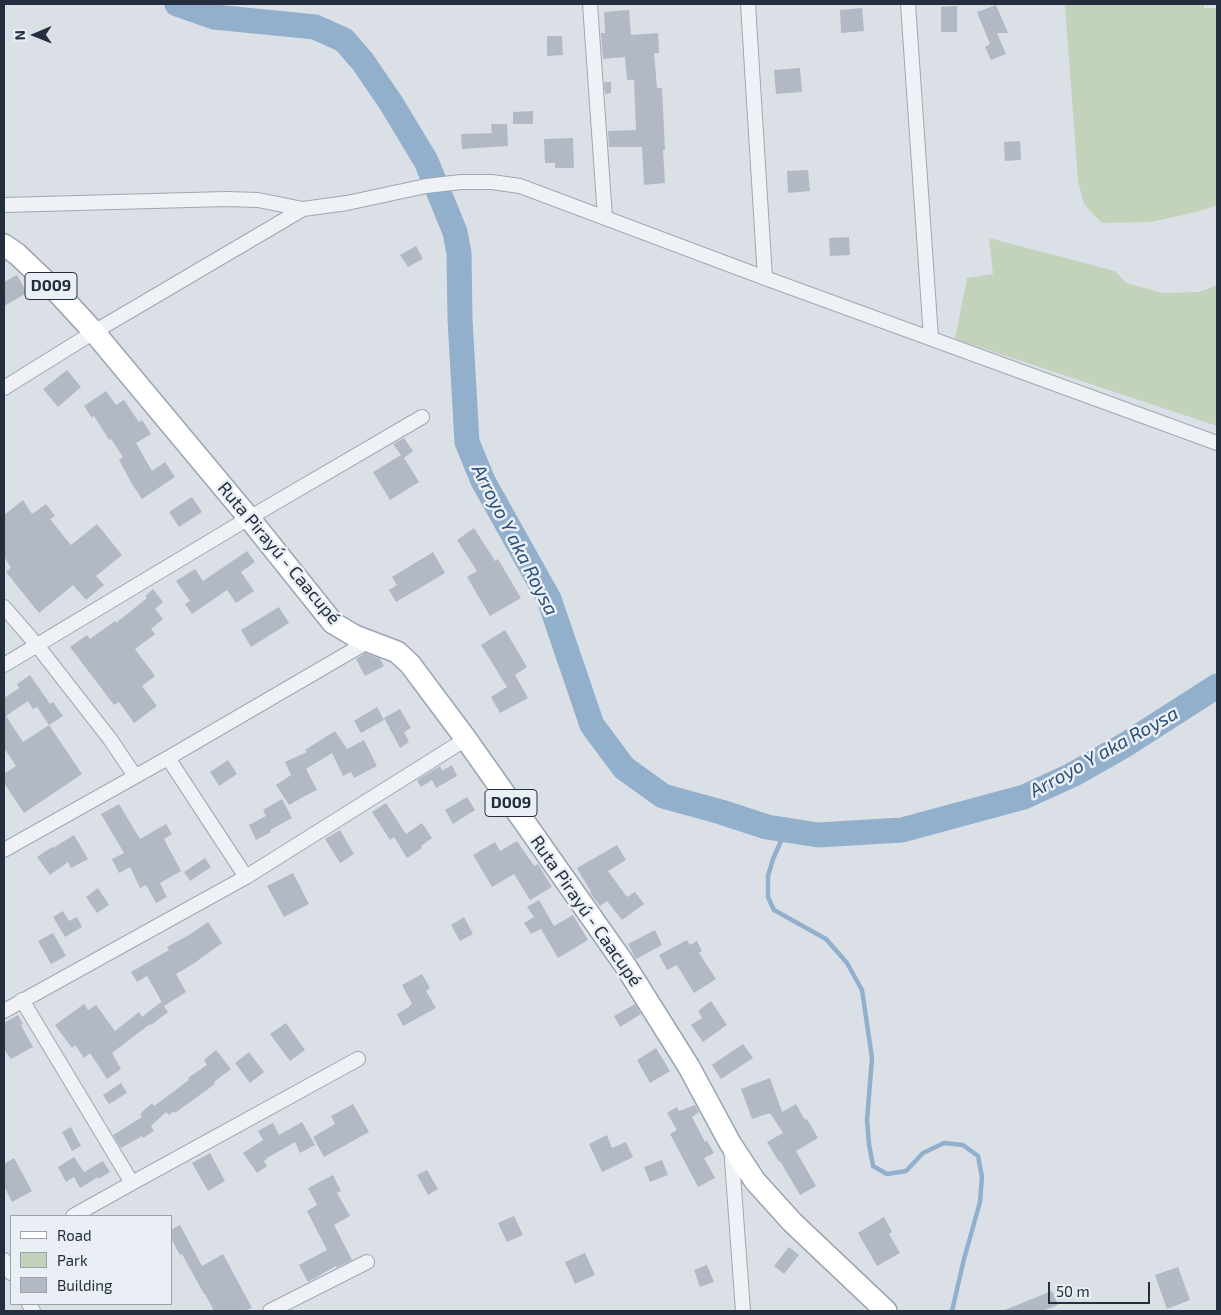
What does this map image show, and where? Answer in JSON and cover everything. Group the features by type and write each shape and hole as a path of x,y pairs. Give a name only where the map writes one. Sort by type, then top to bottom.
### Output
{"main road":[{"name":"Ruta Pirayú - Caacupé","path":"4,245 17,254 94,332 334,623 355,636 397,652 410,664 466,739 625,965 689,1067 730,1143 755,1181 792,1222 886,1311"}],"street":[{"path":"590,4 605,217"},
{"path":"748,4 764,278"},
{"path":"908,4 931,338"},
{"path":"4,205 227,199 258,200 303,209 347,204 426,186 461,182 492,182 520,186 764,278 1217,443"},
{"path":"4,388 94,332 303,209"},
{"path":"4,665 36,644 422,417"},
{"path":"4,606 110,739 135,776"},
{"path":"4,850 370,641"},
{"path":"4,1011 246,877 466,739"},
{"path":"168,758 246,877"},
{"path":"22,1000 132,1183"},
{"path":"75,1215 358,1059"},
{"path":"730,1143 743,1311"},
{"path":"4,1260 10,1272"},
{"path":"270,1311 367,1262"}],"green space":[{"path":"1065,4 1204,4 1204,8 1217,8 1217,205 1200,211 1151,222 1102,223 1084,204 1078,181"},
{"path":"989,238 1115,271 1126,283 1163,293 1199,292 1217,285 1217,426 955,339 967,278 993,274"}],"building":[{"path":"996,5 1008,33 997,33 1006,54 991,60 985,47 990,44 977,12"},
{"path":"957,6 957,32 941,32 941,7"},
{"path":"862,8 864,31 841,33 840,10"},
{"path":"629,10 631,35 658,33 659,53 654,53 657,88 662,88 665,183 644,185 642,147 609,147 608,131 636,130 634,80 627,80 625,57 603,59 601,33 605,33 604,12"},
{"path":"547,36 562,36 563,55 547,56"},
{"path":"800,68 802,92 776,94 774,70"},
{"path":"604,82 611,82 611,93 605,94"},
{"path":"533,111 533,124 513,124 513,112"},
{"path":"491,124 507,124 508,146 462,149 461,134 492,133"},
{"path":"573,138 574,168 555,168 555,163 545,163 544,139"},
{"path":"1020,141 1021,160 1005,161 1004,142"},
{"path":"808,170 810,191 788,193 787,171"},
{"path":"849,237 850,255 830,256 829,238"},
{"path":"416,246 423,259 408,267 400,255"},
{"path":"17,275 27,293 4,306 4,282"},
{"path":"67,370 81,387 58,407 43,389"},
{"path":"106,391 116,405 124,400 139,422 142,420 151,434 136,443 152,471 165,462 175,477 142,499 119,460 123,457 111,439 109,440 94,416 92,418 84,406"},
{"path":"404,438 413,451 404,458 419,482 390,500 373,472 401,455 393,444"},
{"path":"192,497 202,512 179,527 169,512"},
{"path":"23,500 32,514 46,504 55,516 50,519 71,545 97,524 122,555 96,576 104,585 86,600 73,585 39,613 6,572 11,568 4,556 4,515"},
{"path":"474,528 495,561 498,559 521,598 490,616 467,577 477,571 457,540"},
{"path":"247,551 255,562 241,572 254,591 236,603 227,590 192,614 185,604 190,601 176,581 195,569 203,581"},
{"path":"433,552 445,573 396,602 389,590 397,585 392,577"},
{"path":"153,589 163,602 155,609 163,619 151,629 155,634 135,649 155,676 142,686 157,706 134,723 119,702 114,705 70,647 87,635 90,639 115,621 116,623 147,598 145,596"},
{"path":"279,607 289,623 251,647 241,630"},
{"path":"505,630 527,667 515,675 528,698 500,713 491,697 507,687 481,645"},
{"path":"365,653 380,659 384,666 365,676 356,659"},
{"path":"30,675 50,704 53,702 63,716 49,725 82,774 24,813 4,783 4,774 16,766 4,748 4,698 19,688 17,684","holes":["28,701 33,709 37,707 49,725 23,742 6,716"]},
{"path":"377,707 384,720 361,733 354,721"},
{"path":"400,709 411,728 404,732 409,742 400,748 384,718"},
{"path":"335,731 347,749 364,740 377,766 354,778 351,772 343,776 332,753 306,769 317,790 289,805 276,785 291,775 285,762 307,752 305,750"},
{"path":"228,760 237,774 219,786 210,772"},
{"path":"452,765 457,776 436,788 432,780 421,787 417,780 440,766 442,771"},
{"path":"467,797 475,810 453,824 445,810"},
{"path":"282,799 292,818 256,840 249,825 266,816 263,810"},
{"path":"386,803 406,834 422,823 432,838 421,846 422,848 407,858 394,837 390,840 372,812"},
{"path":"119,804 140,839 166,824 172,834 164,839 181,871 160,883 167,897 156,903 146,885 140,888 130,867 119,873 112,859 124,853 101,814"},
{"path":"340,830 354,854 340,863 325,839"},
{"path":"74,835 88,859 71,868 68,862 50,875 37,857"},
{"path":"517,841 534,866 538,864 552,887 530,900 514,874 492,887 473,855 495,842 500,851"},
{"path":"617,845 626,860 608,871 627,897 635,892 644,904 622,920 607,901 600,906 590,893 577,868"},
{"path":"205,858 211,867 190,881 184,872"},
{"path":"293,873 309,904 284,917 267,886"},
{"path":"98,888 109,905 97,913 86,897"},
{"path":"539,900 554,926 573,915 588,940 558,958 541,929 531,934 524,923 534,917 527,907"},
{"path":"63,911 69,921 77,917 82,927 65,937 53,917"},
{"path":"464,917 473,934 460,941 451,925"},
{"path":"208,922 222,943 176,974 186,992 164,1006 147,976 137,982 131,972 169,950 167,947"},
{"path":"655,930 662,945 636,959 628,944"},
{"path":"53,933 66,956 51,964 38,941"},
{"path":"687,940 690,945 697,941 702,951 699,953 716,979 694,993 677,965 667,970 659,955"},
{"path":"422,974 430,988 426,991 436,1008 403,1026 397,1014 412,1004 402,985"},
{"path":"711,1001 727,1025 703,1042 691,1025 702,1018 698,1011"},
{"path":"161,1002 168,1012 112,1053 121,1069 107,1079 90,1053 84,1058 75,1045 72,1048 55,1025 84,1004 88,1010 96,1005 115,1031 139,1012 142,1017"},
{"path":"635,1004 641,1014 620,1027 614,1016"},
{"path":"18,1015 23,1024 21,1025 33,1047 11,1059 4,1049 4,1023"},
{"path":"286,1023 305,1050 290,1061 270,1034"},
{"path":"743,1044 753,1058 721,1079 712,1065"},
{"path":"656,1048 670,1071 650,1083 637,1060"},
{"path":"216,1050 231,1069 214,1082 215,1084 175,1113 174,1111 169,1115 166,1112 151,1126 154,1131 121,1148 113,1135 142,1117 140,1114 152,1103 154,1106 189,1080 188,1078 207,1065 204,1060"},
{"path":"249,1052 264,1072 250,1083 235,1063"},
{"path":"770,1078 782,1112 796,1104 818,1138 796,1151 816,1186 800,1195 767,1142 783,1133 770,1113 752,1119 741,1089"},
{"path":"121,1083 127,1093 109,1104 103,1095"},
{"path":"353,1104 369,1132 324,1157 313,1137 335,1124 331,1116"},
{"path":"695,1105 699,1112 692,1117 705,1142 707,1141 714,1153 704,1158 715,1178 698,1187 670,1134 677,1130 667,1113 677,1107 679,1111"},
{"path":"302,1122 315,1145 300,1153 295,1142 267,1158 264,1161 267,1166 257,1173 243,1153 263,1140 258,1131 273,1123 279,1135"},
{"path":"71,1127 81,1146 72,1151 62,1132"},
{"path":"607,1135 612,1148 626,1142 633,1157 602,1172 589,1144"},
{"path":"210,1153 225,1181 208,1191 192,1163"},
{"path":"74,1157 84,1172 103,1161 110,1172 80,1188 74,1177 66,1182 58,1167"},
{"path":"14,1158 32,1191 12,1202 4,1186 4,1164"},
{"path":"662,1160 668,1175 650,1182 644,1167"},
{"path":"427,1170 438,1189 428,1195 417,1175"},
{"path":"333,1175 341,1191 337,1193 350,1216 334,1225 352,1260 336,1268 336,1266 308,1282 299,1265 327,1250 307,1211 317,1205 308,1188"},
{"path":"514,1216 523,1235 507,1242 498,1223"},
{"path":"884,1217 892,1232 889,1234 900,1253 877,1266 858,1233"},
{"path":"180,1225 202,1266 223,1254 252,1308 244,1311 214,1311 182,1254 180,1255 172,1241 172,1229"},
{"path":"789,1247 799,1255 784,1274 774,1266"},
{"path":"585,1253 595,1275 575,1284 565,1262"},
{"path":"707,1265 714,1282 700,1287 694,1270"},
{"path":"1178,1267 1190,1300 1167,1309 1155,1275"},
{"path":"1052,1291 1058,1305 1042,1311 1002,1311"}],"waterway":[{"name":"Arroyo Y aka Roysa","path":"177,4 214,17 315,27 344,40 363,62 391,103 426,161 455,232 459,253 460,319 467,442 483,481 549,599 592,725 624,768 663,796 767,827 818,835 902,830 1024,797 1072,775 1125,745 1217,686"},
{"path":"786,830 773,859 768,876 768,897 774,910 826,939 847,963 862,990 872,1058 867,1120 873,1166 887,1174 906,1171 923,1153 944,1143 963,1145 978,1156 982,1177 980,1202 952,1311"}]}
